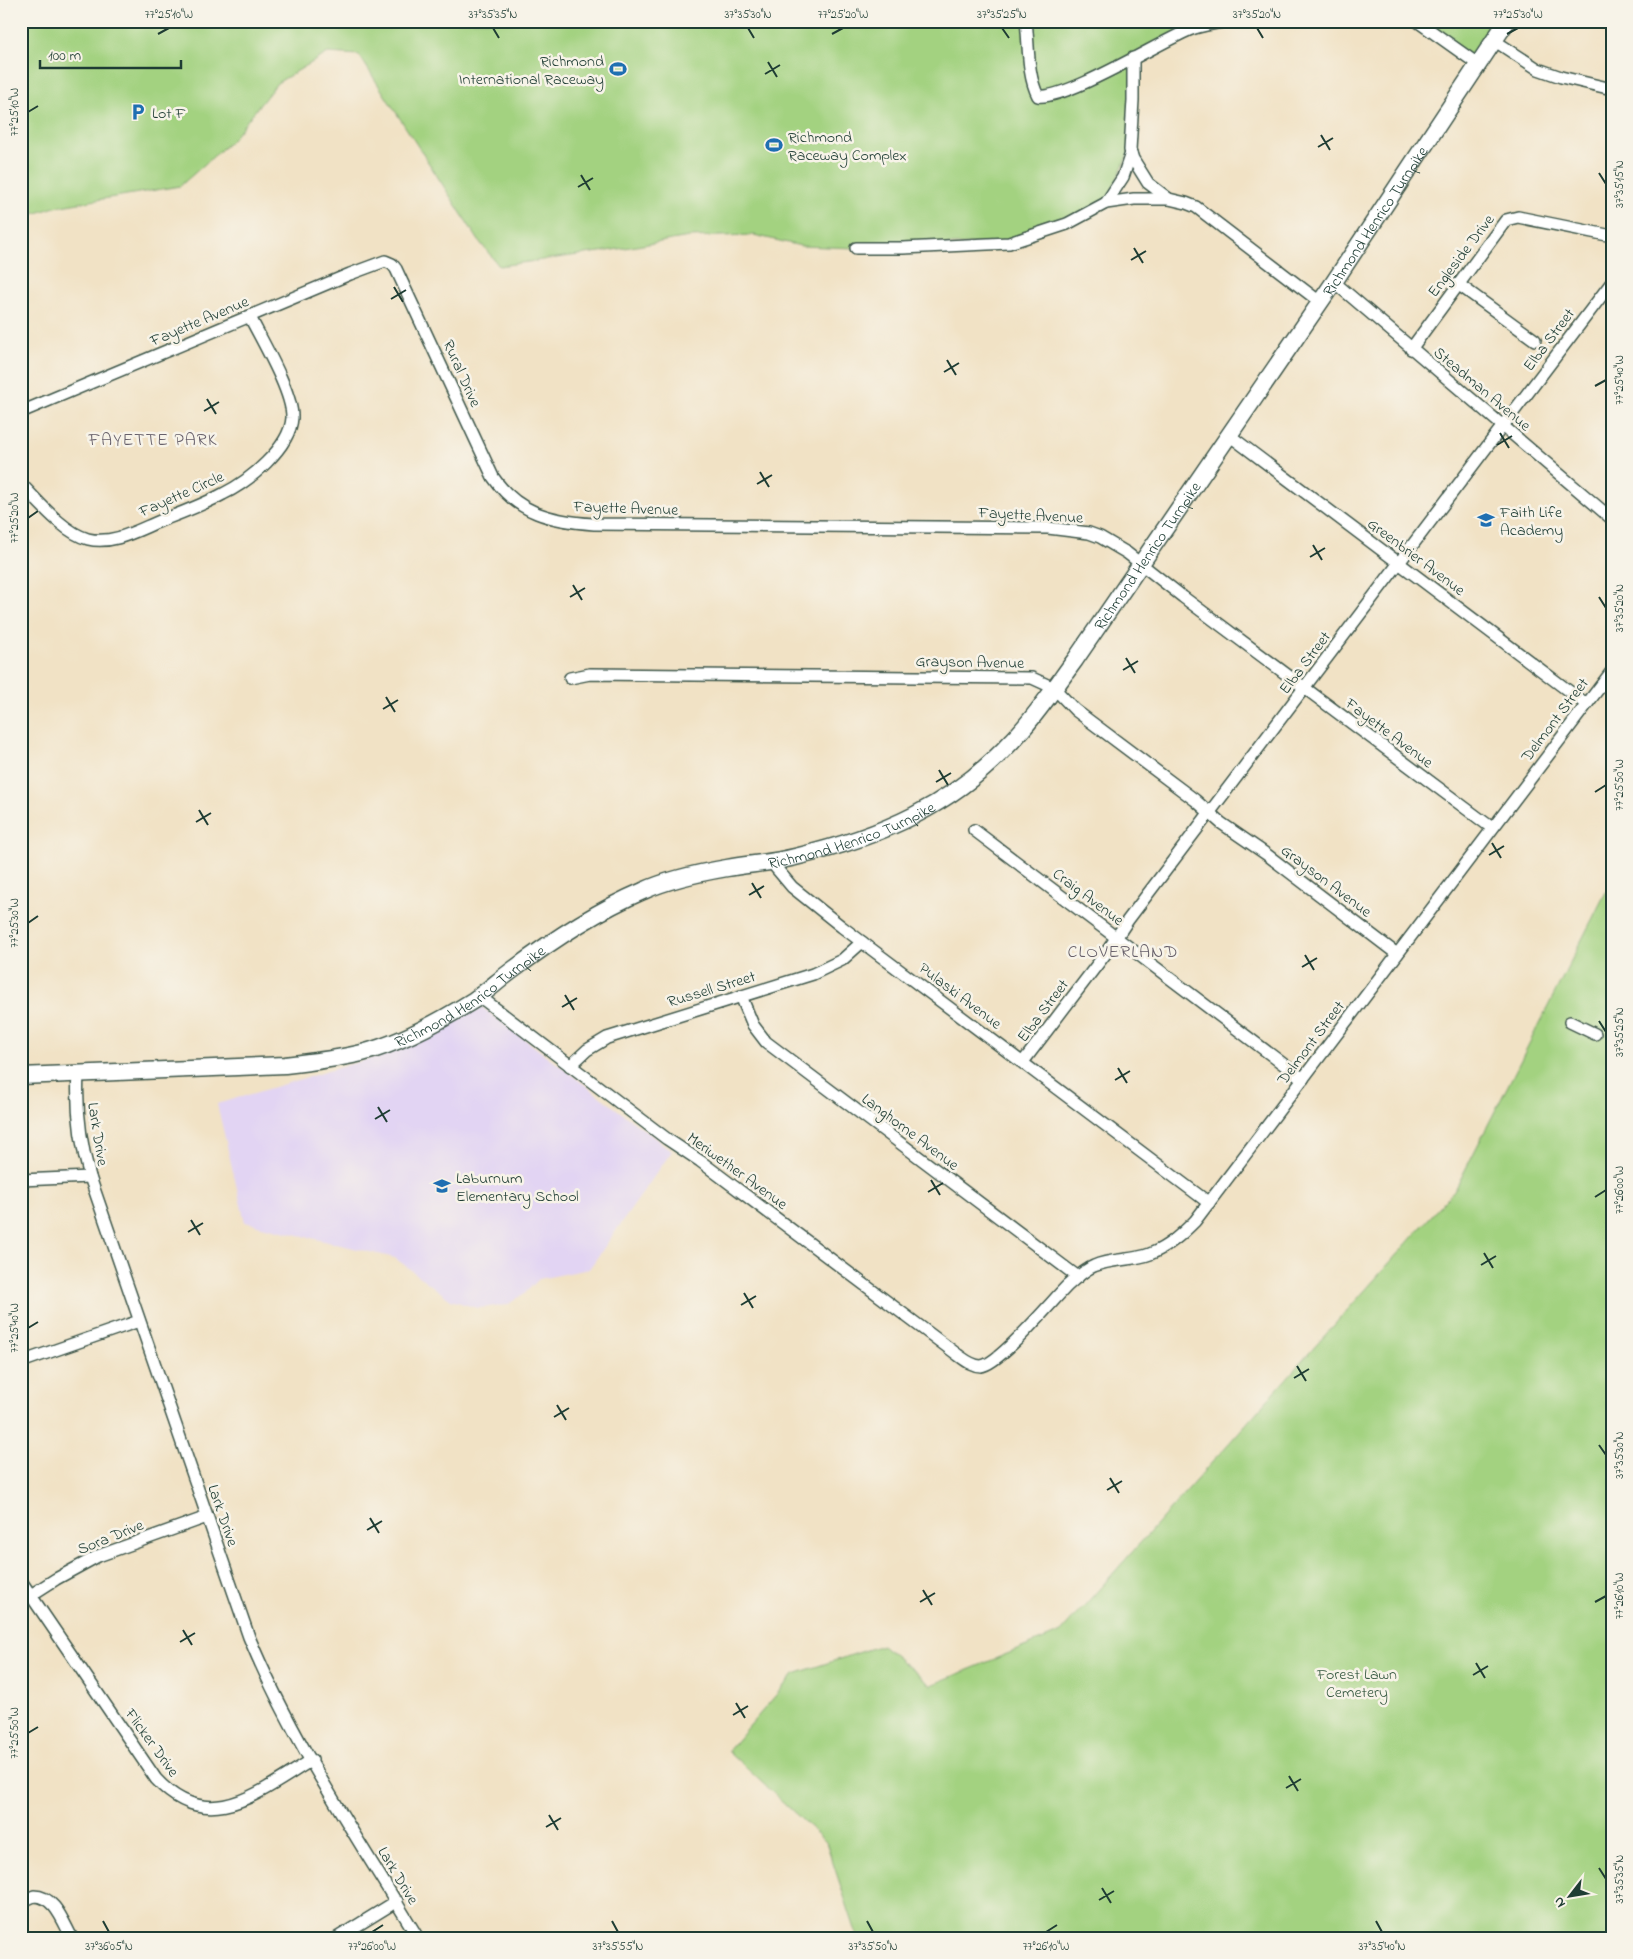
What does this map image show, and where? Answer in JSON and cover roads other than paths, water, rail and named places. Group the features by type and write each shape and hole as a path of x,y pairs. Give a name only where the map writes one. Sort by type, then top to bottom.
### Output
{"main road":[{"name":"Richmond Henrico Turnpike","path":"21,1076 285,1064 362,1053 405,1038 442,1018 479,996 564,934 643,891 693,874 795,857 869,837 932,807 967,784 1001,753 1026,725 1054,688 1334,282 1507,21"}],"street":[{"path":"1026,21 1032,74 1038,96 1044,97 1062,92 1190,30 1227,21"},
{"path":"1417,21 1479,65"},
{"path":"1495,41 1538,69 1550,74 1612,89"},
{"path":"1106,203 1124,177 1131,153 1133,58"},
{"path":"1131,153 1144,178 1169,199"},
{"path":"856,248 1009,243 1067,224 1106,203 1134,199 1169,199 1186,202 1196,207 1320,302"},
{"name":"Engleside Drive","path":"1411,349 1500,225 1511,217 1612,236"},
{"name":"Fayette Avenue","path":"21,412 382,262 389,263"},
{"name":"Rural Drive","path":"389,263 396,269 418,313 489,469 499,486 508,496"},
{"name":"Steadman Avenue","path":"1334,282 1612,519"},
{"name":"Elba Street","path":"1023,1062 1612,282"},
{"path":"1458,284 1535,340"},
{"name":"Fayette Circle","path":"21,484 51,514 73,532 89,540 105,540 128,534 193,508 224,494 240,483 263,466 284,442 292,417 289,398 250,317"},
{"name":"Greenbrier Avenue","path":"1229,435 1586,704"},
{"name":"Fayette Avenue","path":"508,496 527,510 548,517 594,524 1048,528 1082,531 1100,537 1127,553 1492,828"},
{"name":"Delmont Street","path":"980,1366 987,1365 994,1360 1078,1277 1096,1265 1140,1257 1171,1243 1196,1221 1612,671"},
{"name":"Grayson Avenue","path":"570,678 590,674 1032,678 1054,688 1075,710 1397,954"},
{"name":"Craig Avenue","path":"974,830 1303,1079"},
{"name":"Pulaski Avenue","path":"771,862 792,887 862,942 1209,1202"},
{"name":"Russell Street","path":"570,1066 587,1050 607,1038 833,966 862,942"},
{"name":"Meriwether Avenue","path":"479,996 958,1355 973,1365 980,1366"},
{"name":"Langhorne Avenue","path":"741,996 753,1025 766,1042 1078,1277"},
{"path":"1570,1022 1595,1034"},
{"name":"Lark Drive","path":"78,1073 78,1118 84,1156 90,1177 249,1637 288,1721 418,1938"},
{"path":"21,1180 90,1177"},
{"path":"21,1362 139,1321"},
{"name":"Sora Drive","path":"31,1595 98,1556 207,1517"},
{"name":"Flicker Drive","path":"21,1581 156,1779 176,1796 193,1805 214,1808 228,1806 242,1802 312,1760"},
{"path":"21,1902 34,1896 47,1899 59,1914 72,1938"},
{"path":"337,1938 397,1901"}],"place":[{"name":"Richmond International Raceway","path":"618,69"},
{"name":"Lot F","path":"138,112"},
{"name":"Richmond Raceway Complex","path":"774,145"},
{"name":"Faith Life Academy","path":"1486,520"},
{"name":"Laburnum Elementary School","path":"442,1186"}],"district":[{"name":"FAYETTE PARK","path":"153,439"},
{"name":"CLOVERLAND","path":"1123,951"}],"park label":[{"name":"Forest Lawn Cemetery","path":"1357,1682"}]}
